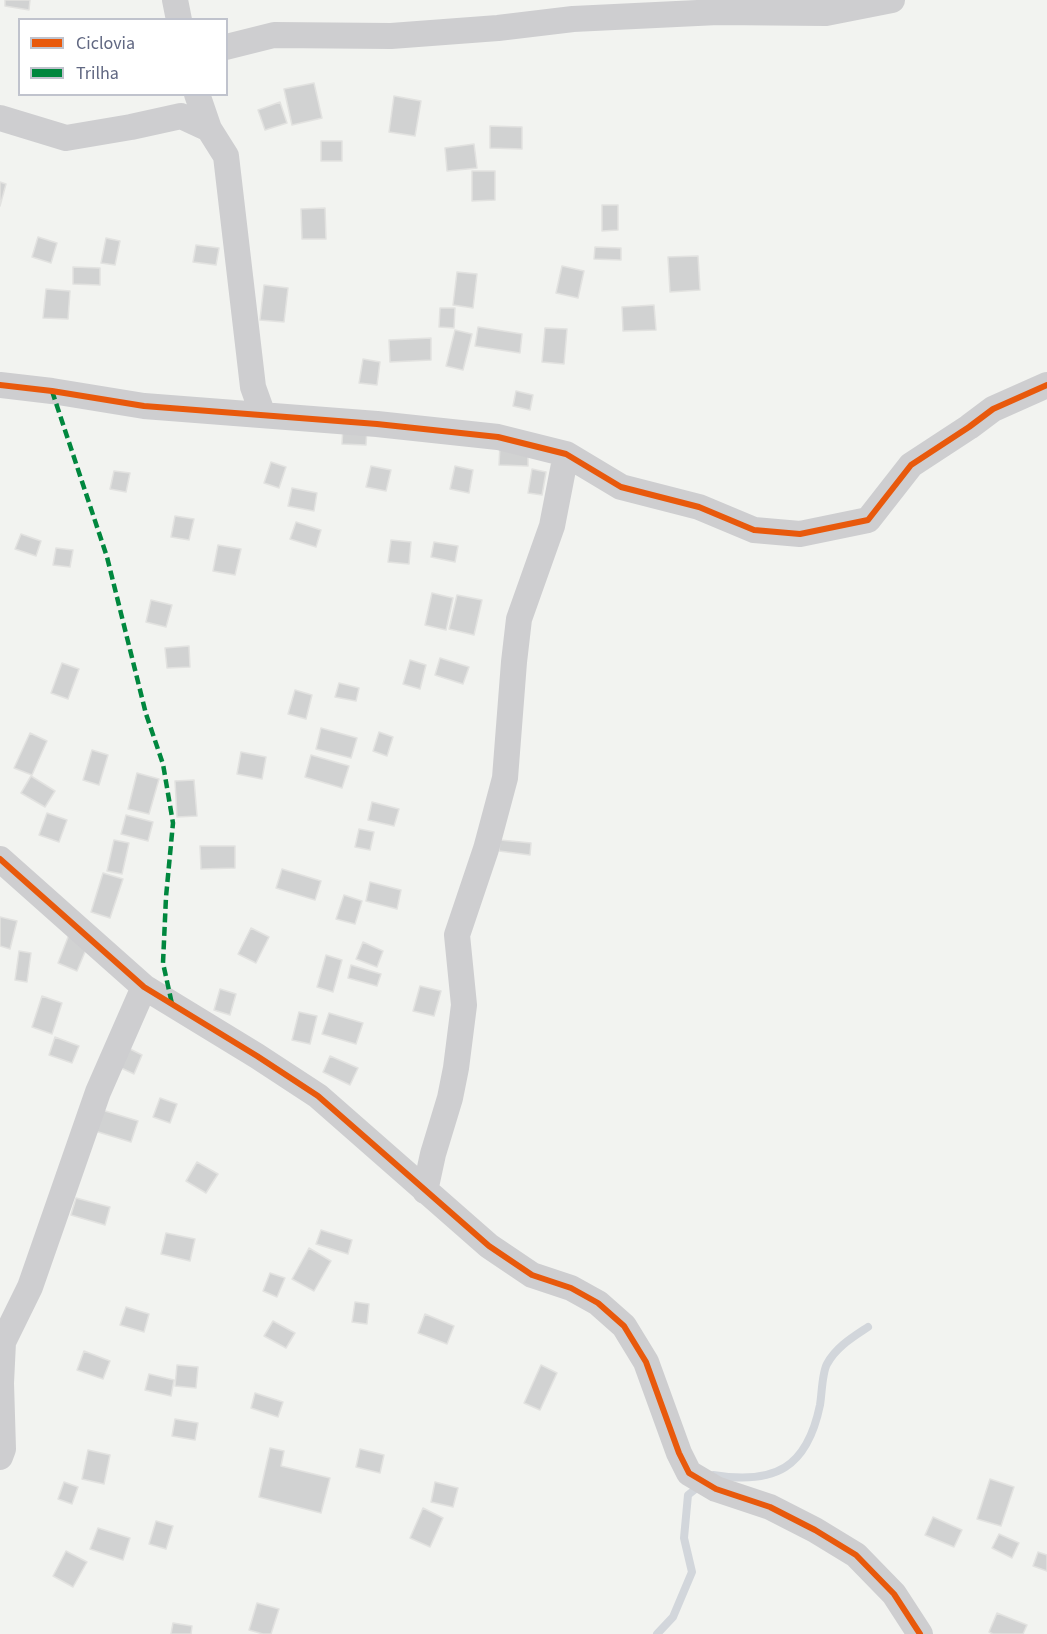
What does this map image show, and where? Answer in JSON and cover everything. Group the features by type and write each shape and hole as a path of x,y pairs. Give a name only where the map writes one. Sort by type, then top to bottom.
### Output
{"street":[{"path":"174,0 178,18"},
{"path":"228,46 274,35 391,36 498,28 573,19 718,12 826,13 892,0"},
{"path":"199,96 209,129 226,156 253,387 264,415"},
{"path":"0,118 66,138 181,116 209,129"},
{"path":"0,385 144,406 377,424 498,437 566,454 621,487 699,507 754,530 800,534 868,520 910,465 993,409 1047,385"},
{"path":"425,1191 450,1098 464,1005 457,935 486,849 505,778 519,619 552,526 566,454"},
{"path":"0,859 144,987 318,1096 489,1246 532,1275 571,1288 598,1303 624,1326 646,1362 678,1453 689,1473 716,1489 770,1507 815,1530 856,1555 894,1594 920,1634"},
{"path":"0,1457 3,1449 1,1383 3,1342 30,1287 98,1092 144,987"}],"building":[{"path":"5,0 30,0 29,10 5,6"},
{"path":"314,83 322,118 292,125 284,89"},
{"path":"394,96 421,101 415,136 389,132"},
{"path":"280,102 287,123 265,130 258,110"},
{"path":"490,126 522,127 522,149 490,148"},
{"path":"321,141 342,141 342,161 321,161"},
{"path":"474,144 477,168 447,171 445,148"},
{"path":"472,171 495,171 495,200 472,201"},
{"path":"0,182 6,184 0,206"},
{"path":"602,205 618,205 618,230 602,231"},
{"path":"325,208 326,239 302,239 301,209"},
{"path":"38,237 57,243 51,263 32,257"},
{"path":"106,238 120,241 115,265 101,263"},
{"path":"196,245 219,248 216,265 193,262"},
{"path":"595,247 621,248 621,260 594,259"},
{"path":"698,256 700,290 670,292 668,257"},
{"path":"562,266 584,271 578,298 556,293"},
{"path":"73,267 100,268 100,285 73,284"},
{"path":"457,272 477,274 473,308 453,305"},
{"path":"264,285 288,288 284,322 260,320"},
{"path":"46,289 70,291 68,319 43,318"},
{"path":"654,305 656,330 623,331 622,307"},
{"path":"440,308 455,308 454,328 439,327"},
{"path":"478,327 522,334 520,353 475,346"},
{"path":"545,328 567,329 564,364 542,362"},
{"path":"455,330 472,334 463,370 446,366"},
{"path":"431,338 431,360 390,362 389,340"},
{"path":"363,359 380,362 377,385 359,383"},
{"path":"516,391 533,395 530,410 513,406"},
{"path":"343,426 367,428 366,445 342,444"},
{"path":"500,445 528,446 528,466 499,465"},
{"path":"271,462 286,467 279,488 264,483"},
{"path":"371,466 391,470 386,491 366,487"},
{"path":"455,466 473,470 469,493 450,489"},
{"path":"532,469 546,472 542,495 528,493"},
{"path":"114,471 130,473 126,492 110,489"},
{"path":"292,488 317,493 314,511 288,506"},
{"path":"175,516 194,519 189,540 171,537"},
{"path":"296,522 321,530 316,547 290,539"},
{"path":"21,534 41,541 36,556 15,549"},
{"path":"391,540 411,542 409,564 388,562"},
{"path":"434,542 458,546 455,562 431,557"},
{"path":"218,545 241,549 235,575 213,571"},
{"path":"56,548 73,550 70,567 53,565"},
{"path":"432,593 453,598 446,630 425,625"},
{"path":"457,595 482,600 474,635 449,629"},
{"path":"151,600 172,605 166,627 146,622"},
{"path":"189,646 190,667 167,668 165,648"},
{"path":"440,658 469,667 463,684 435,675"},
{"path":"410,660 426,665 420,689 403,684"},
{"path":"62,663 79,669 68,699 51,693"},
{"path":"339,683 359,688 356,701 335,697"},
{"path":"295,690 312,695 306,719 288,714"},
{"path":"321,728 357,738 351,758 316,749"},
{"path":"379,732 393,737 387,756 373,751"},
{"path":"30,733 47,741 32,775 14,768"},
{"path":"92,750 108,755 99,785 83,780"},
{"path":"241,752 266,757 262,779 237,774"},
{"path":"311,755 349,766 342,788 305,777"},
{"path":"137,773 159,779 149,814 128,809"},
{"path":"31,776 55,791 45,807 21,793"},
{"path":"194,780 197,816 177,817 175,781"},
{"path":"372,802 399,809 394,826 368,820"},
{"path":"47,813 67,820 59,842 39,835"},
{"path":"126,815 153,822 148,841 121,834"},
{"path":"359,829 374,832 370,850 355,847"},
{"path":"114,840 129,843 122,874 107,871"},
{"path":"500,840 531,843 530,855 499,851"},
{"path":"200,846 235,846 235,868 201,869"},
{"path":"282,869 321,881 315,900 276,888"},
{"path":"103,873 123,879 110,918 91,912"},
{"path":"370,882 401,890 397,909 366,901"},
{"path":"344,895 362,901 355,924 336,919"},
{"path":"0,917 17,921 10,949 0,946"},
{"path":"251,928 269,937 256,963 238,954"},
{"path":"70,932 90,940 77,971 58,963"},
{"path":"363,942 383,951 377,967 356,959"},
{"path":"19,951 31,953 27,982 15,980"},
{"path":"326,955 342,960 333,992 317,987"},
{"path":"351,965 381,974 377,986 348,978"},
{"path":"420,986 441,991 434,1016 413,1011"},
{"path":"220,989 236,994 230,1015 214,1010"},
{"path":"42,996 62,1003 52,1034 32,1027"},
{"path":"299,1012 317,1016 310,1044 292,1040"},
{"path":"329,1013 363,1023 356,1044 322,1034"},
{"path":"55,1037 79,1046 72,1063 49,1055"},
{"path":"126,1047 142,1055 134,1074 117,1066"},
{"path":"330,1056 358,1068 350,1085 323,1072"},
{"path":"160,1098 177,1104 170,1123 153,1117"},
{"path":"102,1110 138,1121 131,1142 95,1131"},
{"path":"197,1162 218,1174 206,1193 186,1181"},
{"path":"76,1198 110,1207 105,1225 71,1215"},
{"path":"321,1230 352,1240 348,1254 316,1244"},
{"path":"166,1233 195,1239 190,1261 161,1254"},
{"path":"309,1248 331,1261 314,1291 292,1279"},
{"path":"270,1273 285,1278 277,1297 263,1291"},
{"path":"355,1302 369,1304 367,1324 352,1322"},
{"path":"126,1307 149,1314 144,1332 120,1325"},
{"path":"425,1314 454,1326 447,1344 418,1333"},
{"path":"273,1321 295,1333 286,1348 264,1336"},
{"path":"84,1351 110,1361 103,1379 77,1370"},
{"path":"177,1365 198,1367 196,1388 175,1386"},
{"path":"541,1365 557,1373 540,1410 524,1403"},
{"path":"149,1374 174,1380 171,1396 145,1390"},
{"path":"255,1393 283,1402 278,1417 251,1408"},
{"path":"175,1419 198,1423 195,1440 172,1436"},
{"path":"270,1448 284,1451 281,1466 330,1478 321,1513 259,1497"},
{"path":"360,1449 384,1455 380,1473 356,1467"},
{"path":"88,1450 110,1455 104,1484 82,1479"},
{"path":"990,1479 1014,1487 1001,1526 977,1519"},
{"path":"64,1482 78,1487 72,1504 58,1499"},
{"path":"435,1482 458,1488 453,1507 431,1502"},
{"path":"423,1508 443,1518 430,1547 410,1538"},
{"path":"933,1517 962,1530 954,1547 925,1535"},
{"path":"156,1521 173,1526 166,1549 149,1544"},
{"path":"98,1528 130,1538 123,1560 90,1549"},
{"path":"999,1534 1019,1543 1012,1558 992,1548"},
{"path":"66,1551 87,1562 73,1587 53,1576"},
{"path":"1038,1552 1047,1555 1047,1571 1033,1566"},
{"path":"257,1603 279,1609 271,1634 249,1630"},
{"path":"997,1613 1027,1625 1023,1634 989,1632"},
{"path":"173,1623 192,1626 191,1634 171,1634"}],"waterway":[{"path":"657,1634 673,1617 692,1572 684,1538 688,1495 713,1475 754,1477 771,1474 785,1467 797,1457 807,1444 814,1427 827,1364 840,1347 868,1327"}],"marked path":[{"path":"52,391 107,557 146,714 163,764 173,823 163,963 172,1004"}],"cycle path":[{"path":"0,385 144,406 377,424 498,437 566,454 621,487 699,507 754,530 800,534 868,520 911,465 993,409 1047,385"},
{"path":"0,859 144,987 318,1096 489,1246 532,1275 571,1288 598,1303 624,1326 646,1362 679,1453 689,1473 716,1489 770,1507 815,1530 856,1555 894,1594 920,1634"}]}
